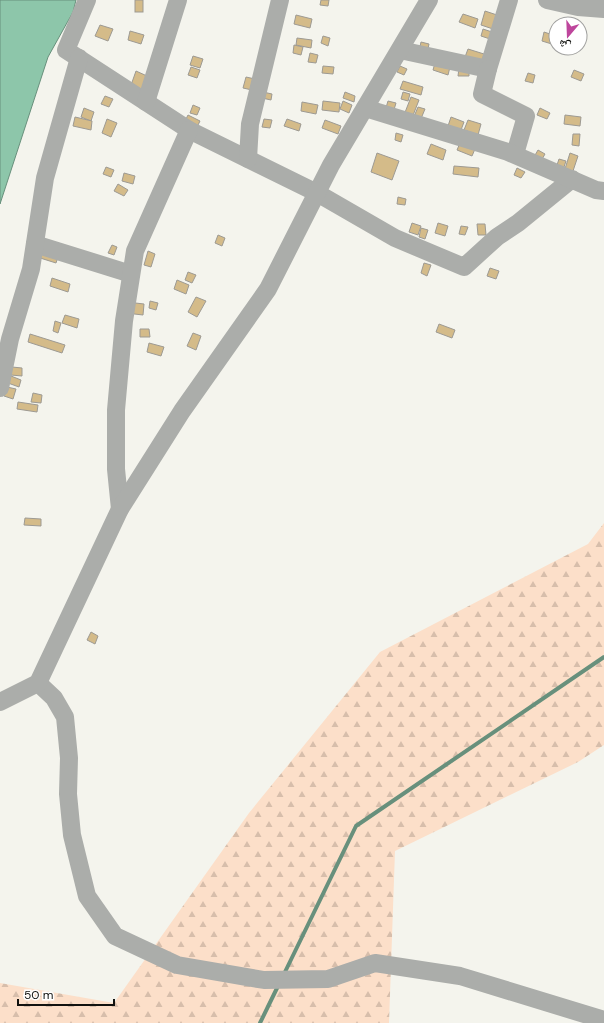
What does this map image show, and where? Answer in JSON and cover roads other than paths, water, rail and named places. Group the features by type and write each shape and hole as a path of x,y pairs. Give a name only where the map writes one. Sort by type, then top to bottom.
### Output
{"street":[{"path":"87,0 66,50 189,130 317,193 395,238 464,267 497,237 518,223 572,179"},
{"path":"146,102 178,0"},
{"path":"248,159 250,124 280,0"},
{"path":"0,702 38,683 120,509 182,411 268,289 331,165 429,0"},
{"path":"509,0 482,94 526,116 515,154"},
{"path":"547,0 578,7 604,9"},
{"path":"400,50 488,69"},
{"path":"0,388 10,339 30,269 45,178 79,58"},
{"path":"365,108 515,154 596,190 604,191"},
{"path":"120,509 116,469 116,410 124,321 135,251 189,130"},
{"path":"34,244 131,274"},
{"path":"38,683 54,698 65,717 69,758 68,794 72,835 87,896 115,936 177,965 264,980 328,979 375,963 460,976 604,1020"}],"waterway":[{"path":"284,974 356,826 604,657"},
{"path":"260,1023 279,984"}]}
